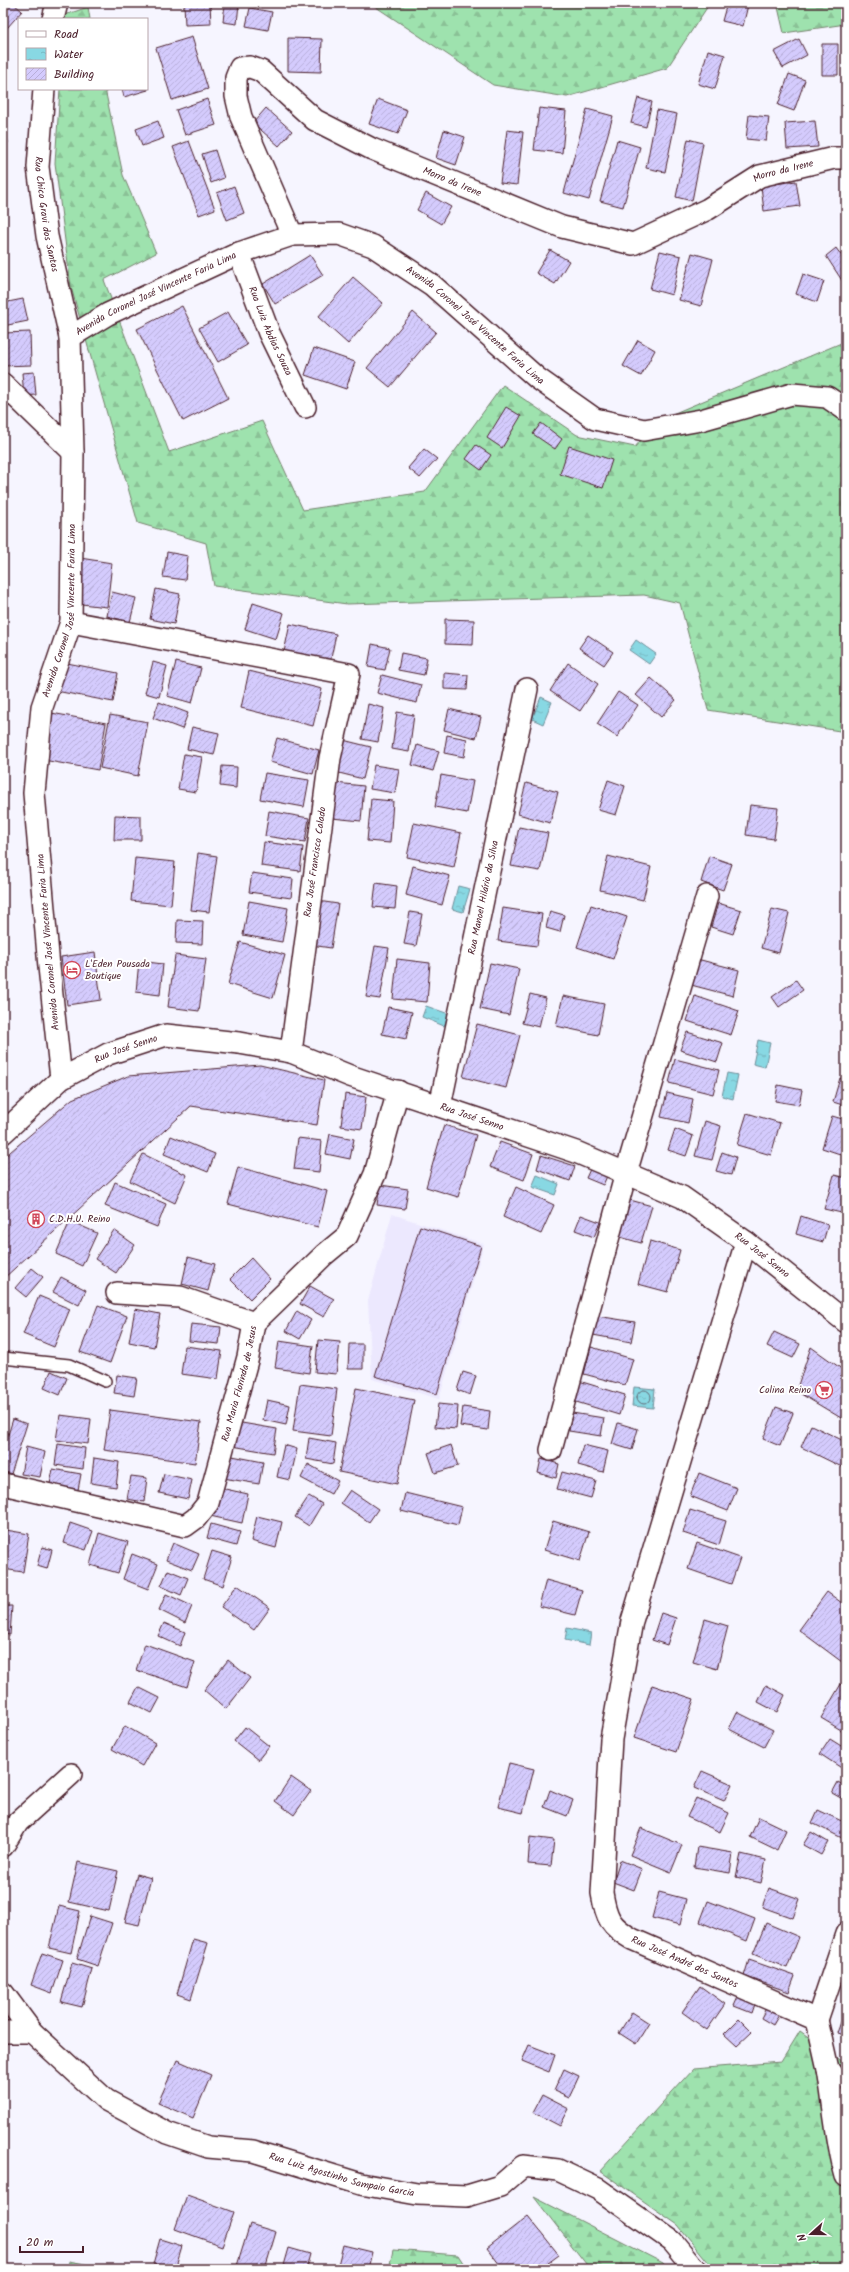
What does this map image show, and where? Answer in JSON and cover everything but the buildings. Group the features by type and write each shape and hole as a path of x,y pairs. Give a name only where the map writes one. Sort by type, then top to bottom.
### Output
{"street":[{"path":"53,18 57,3"},
{"name":"Morro da Irene","path":"292,235 242,117 236,96 236,78 240,68 250,67 261,71 315,120 372,149 562,226 633,244 708,209 760,176 834,158 846,158"},
{"name":"Rua Chico Gravi dos Santos","path":"44,90 38,167 47,236 70,337"},
{"name":"Avenida Coronel José Vincente Faria Lima","path":"61,1079 49,967 34,793 42,707 71,622 74,452 70,337 108,314 239,253 292,235 339,234 373,246 432,285 537,378 595,419 644,430 701,420 792,394 827,397 846,410"},
{"name":"Rua Luiz Abdias Souza","path":"239,253 270,333 305,407"},
{"path":"3,384 74,452"},
{"name":"Rua José Francisco Calado","path":"71,622 349,674 330,758 291,1052"},
{"name":"Rua Manoel Hilário da Silva","path":"440,1106 527,689"},
{"path":"551,1450 626,1173 707,896"},
{"name":"Rua José Senno","path":"3,1133 61,1079 108,1054 166,1035 239,1043 291,1052 350,1076 576,1152 682,1197 746,1242 846,1322"},
{"name":"Rua Maria Florinda de Jesus","path":"3,1484 185,1526 196,1518 208,1503 248,1357 254,1323 324,1255 347,1236 375,1174 398,1091"},
{"name":"Rua José André dos Santos","path":"746,1242 632,1621 611,1739 602,1893 606,1914 615,1929 632,1939 817,2020"},
{"path":"117,1292 180,1297 254,1323"},
{"path":"3,1846 18,1822 71,1774"},
{"path":"846,1934 817,2020 828,2069 837,2123 838,2148 846,2176"},
{"name":"Rua Luiz Agostinho Sampaio Garcia","path":"3,1993 32,2032 106,2100 167,2133 208,2147 253,2151 362,2184 418,2194 468,2196 500,2186 523,2166 558,2170 598,2189 672,2241 695,2269"},
{"path":"3,2032 32,2032"},
{"path":"828,2069 846,2093"}],"lane":[{"path":"3,1358 69,1366 105,1381"}],"shaded area":[{"path":"392,1214 484,1244 439,1399 372,1379 368,1301"}],"green space":[{"path":"370,3 710,3 667,68 567,97 493,85"},
{"path":"777,3 846,3 846,24 784,33"},
{"path":"88,7 90,18 65,18 65,15"},
{"path":"60,90 105,90 123,175 156,253 104,280 169,452 262,421 303,510 425,492 503,385 577,435 635,447 658,420 846,341 846,732 708,710 680,603 644,595 347,604 214,586 206,543 138,523 71,287 55,163"},
{"path":"800,2031 846,2064 846,2269 714,2269 678,2225 600,2171 693,2069 781,2062"},
{"path":"534,2197 663,2263 667,2269 590,2269"},
{"path":"393,2250 458,2255 467,2269 389,2269"},
{"path":"69,2261 112,2269 68,2269"}],"water":[{"path":"636,640 656,654 649,664 629,650"},
{"path":"541,697 552,702 543,724 532,719"},
{"path":"458,886 470,889 463,912 452,909"},
{"path":"426,1006 449,1014 444,1026 422,1017"},
{"path":"758,1040 770,1043 765,1067 753,1064"},
{"path":"727,1073 738,1075 733,1099 722,1096"},
{"path":"537,1175 559,1184 555,1195 532,1187"},
{"path":"634,1387 655,1389 653,1408 632,1406"},
{"path":"567,1628 591,1633 589,1645 565,1640"}],"place":[{"name":"L'Eden Pousada Boutique","path":"72,970"},
{"name":"C.D.H.U. Reino","path":"36,1219"},
{"name":"Colina Reino","path":"824,1390"}]}
